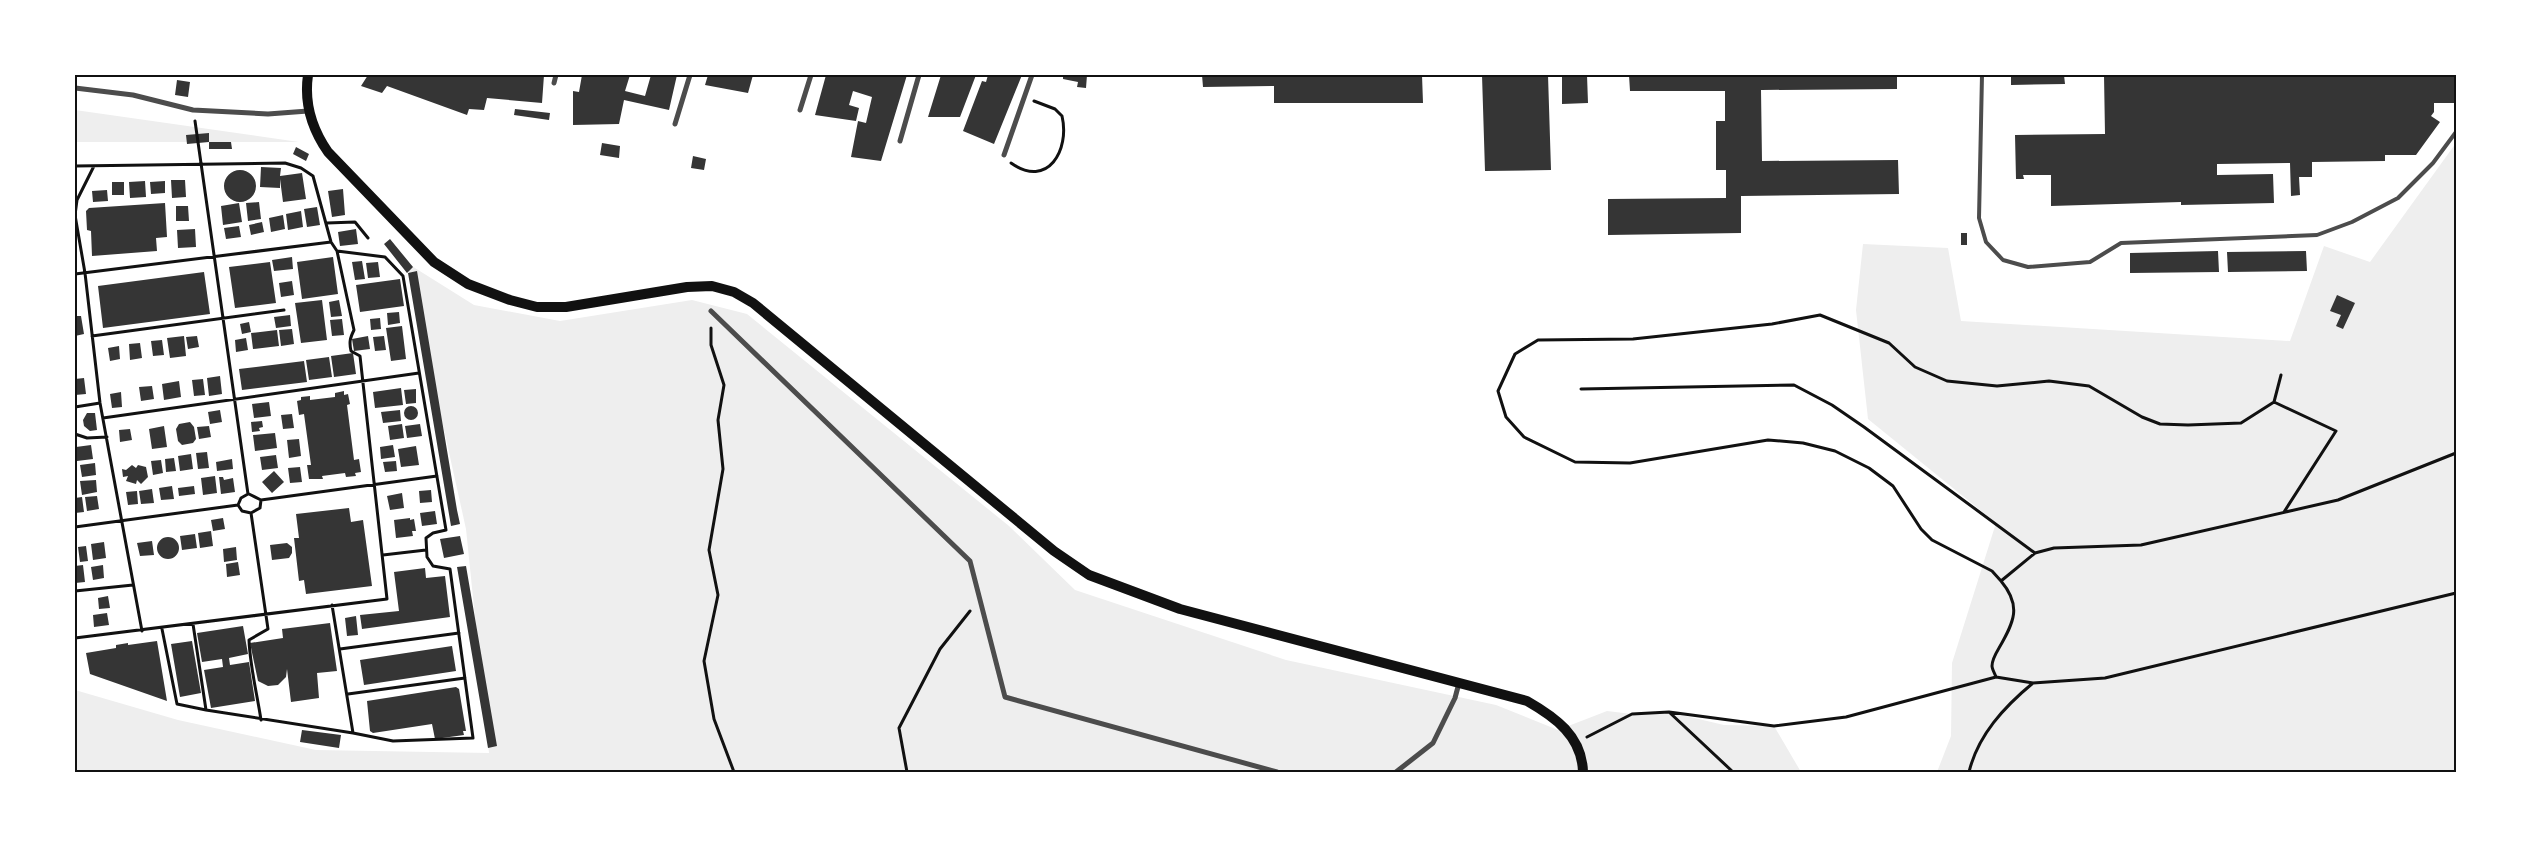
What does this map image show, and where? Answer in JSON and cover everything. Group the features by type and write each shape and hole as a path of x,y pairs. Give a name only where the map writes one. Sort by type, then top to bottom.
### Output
{"main road":[{"path":"308,75 306,96 308,111 322,143 356,183 434,262 468,284 510,300 536,307 566,307 687,287 712,286 734,292 753,303 1054,551 1089,574 1180,609 1527,701 1554,716 1568,732 1575,743 1582,762 1583,772"}],"street":[{"path":"554,83 556,75"},
{"path":"676,124 690,75"},
{"path":"800,110 811,75"},
{"path":"900,141 920,75"},
{"path":"1004,155 1032,75"},
{"path":"75,88 133,95 193,110 268,114 308,111"},
{"path":"710,311 970,561 1005,697 1277,772"},
{"path":"1396,772 1433,743 1455,698 1459,683"}],"lane":[{"path":"1982,75 1979,218 1986,242 2003,260 2028,267 2090,262 2121,244 2317,235 2352,222 2398,198 2433,163 2456,132"}],"path":[{"path":"1004,155 1012,164 1023,170 1036,171 1051,166 1057,159 1064,141 1062,116 1055,109 1025,97"},
{"path":"193,110 248,494"},
{"path":"75,166 285,162 301,168 313,176 332,242 337,251 354,330 350,338 351,351 360,356 387,599 162,629 75,638"},
{"path":"94,166 77,200 75,215 85,273 100,403 142,631"},
{"path":"328,223 355,222 368,238"},
{"path":"75,274 332,242"},
{"path":"162,629 177,704 261,720 353,733 393,741 473,738 450,569 433,566 426,550 426,538 433,533 446,530 403,276 385,257 337,251"},
{"path":"92,336 284,310"},
{"path":"710,311 711,345 724,385 718,420 723,469 709,550 718,596 704,661 714,719 734,772"},
{"path":"1996,677 1992,666 1995,655 2012,624 2015,607 2010,592 1992,572 1932,540 1921,529 1893,486 1869,468 1835,451 1803,443 1768,440 1630,463 1575,462 1524,438 1506,417 1498,391 1514,354 1538,340 1634,339 1772,324 1820,315 1889,343 1915,367 1947,381 1997,386 2048,381 2089,386 2142,417 2160,424 2188,425 2241,423 2274,402 2281,375"},
{"path":"103,418 419,373"},
{"path":"1581,389 1794,385 1840,410 2035,553"},
{"path":"2274,402 2336,431 2284,512"},
{"path":"75,406 100,403"},
{"path":"75,434 87,438 107,437"},
{"path":"2001,581 2035,553 2054,548 2141,545 2338,500 2456,453"},
{"path":"248,494 262,500 437,476"},
{"path":"238,505 241,498 248,494"},
{"path":"238,505 242,511 251,512 260,508 262,500"},
{"path":"75,527 238,505"},
{"path":"251,512 268,629 249,640 250,658 257,687 261,720"},
{"path":"383,555 426,550"},
{"path":"75,592 133,585"},
{"path":"1575,743 1632,714 1669,712 1774,726 1846,718 1996,677 2033,683 2105,678 2456,593"},
{"path":"907,772 899,728 940,649 979,598"},
{"path":"332,606 353,733"},
{"path":"193,624 206,710"},
{"path":"340,649 459,633"},
{"path":"348,694 465,678"},
{"path":"1969,772 1980,743 2006,706 2033,683"},
{"path":"1669,712 1733,772"}],"shaded area":[{"path":"75,110 299,142 75,142"},
{"path":"2456,143 2456,772 1937,772 1951,736 1952,663 1996,523 1868,419 1856,310 1863,244 1948,248 1961,321 2290,341 2324,246 2370,262"},
{"path":"407,263 474,305 560,321 692,300 747,314 1009,526 1075,590 1286,660 1496,705 1558,730 1607,711 1632,714 1669,712 1724,725 1774,726 1801,772 75,772 75,690 178,720 316,750 489,753 466,529"}],"building":[{"path":"368,75 544,75 542,103 487,98 484,110 469,109 467,115 387,86 382,93 361,86"},
{"path":"582,75 630,75 625,91 645,96 651,75 677,75 669,110 624,100 619,124 573,125 573,91 579,92"},
{"path":"708,75 753,75 748,93 705,85"},
{"path":"826,75 907,75 881,161 851,157 858,121 866,123 872,97 853,91 849,105 859,108 856,121 815,115"},
{"path":"941,75 976,75 960,117 928,117"},
{"path":"988,75 1022,75 994,144 963,131 982,81 986,82"},
{"path":"1063,75 1087,75 1086,88 1077,87 1078,82 1063,79"},
{"path":"1202,75 1422,75 1423,103 1274,103 1274,86 1203,87"},
{"path":"1482,75 1548,75 1551,170 1485,171"},
{"path":"1562,75 1587,75 1588,103 1562,104"},
{"path":"1629,75 1897,75 1897,89 1761,90 1762,161 1898,160 1899,194 1741,196 1741,233 1608,235 1608,199 1726,198 1726,170 1716,170 1716,121 1725,121 1725,91 1630,91"},
{"path":"2011,75 2064,75 2065,84 2011,85"},
{"path":"2104,75 2456,75 2456,103 2434,103 2434,112 2431,116 2440,122 2416,155 2385,155 2385,161 2312,162 2312,177 2299,177 2300,195 2291,196 2290,163 2217,164 2217,175 2273,174 2274,203 2181,205 2181,202 2051,206 2051,175 2023,175 2024,179 2016,179 2015,135 2105,134"},
{"path":"177,80 190,82 188,97 175,95"},
{"path":"515,109 550,113 549,120 514,115"},
{"path":"209,133 209,142 187,144 186,135"},
{"path":"209,142 231,142 232,149 209,149"},
{"path":"602,143 620,146 619,158 600,155"},
{"path":"296,147 309,154 306,161 293,154"},
{"path":"693,156 706,159 704,170 691,168"},
{"path":"261,167 281,168 280,176 302,173 306,199 283,202 280,179 280,188 260,187"},
{"path":"240,170 252,174 256,186 252,198 240,202 228,198 224,186 228,174"},
{"path":"171,180 185,180 186,197 172,198"},
{"path":"145,181 146,197 130,198 129,182"},
{"path":"165,181 165,193 151,194 150,182"},
{"path":"112,182 124,182 124,195 112,195"},
{"path":"343,189 345,215 332,217 328,191"},
{"path":"107,190 108,201 93,202 92,191"},
{"path":"259,202 261,219 248,221 246,203"},
{"path":"165,203 167,237 156,238 157,251 92,256 91,231 87,230 86,211 89,208"},
{"path":"239,203 242,222 223,225 221,206"},
{"path":"176,206 188,206 189,221 176,221"},
{"path":"317,207 320,225 307,227 304,209"},
{"path":"301,211 303,227 288,230 286,214"},
{"path":"283,215 285,229 271,232 269,218"},
{"path":"262,222 264,232 251,235 249,225"},
{"path":"239,226 241,237 226,239 224,228"},
{"path":"195,229 196,247 178,248 177,230"},
{"path":"356,229 358,244 340,246 338,232"},
{"path":"1961,233 1967,233 1967,245 1961,245"},
{"path":"390,239 413,267 407,273 384,244"},
{"path":"2218,251 2219,272 2130,273 2130,253"},
{"path":"2306,251 2307,271 2228,272 2227,252"},
{"path":"292,257 293,269 274,271 272,260"},
{"path":"333,257 338,294 302,299 297,262"},
{"path":"362,261 365,279 355,280 352,262"},
{"path":"270,262 276,303 235,308 229,267"},
{"path":"378,262 380,277 368,278 366,263"},
{"path":"417,271 460,524 451,526 408,273"},
{"path":"204,272 210,314 103,328 98,286"},
{"path":"400,279 404,306 360,312 356,285"},
{"path":"292,281 294,295 281,297 279,283"},
{"path":"2337,295 2355,303 2343,329 2336,326 2341,315 2330,311"},
{"path":"322,300 327,340 301,343 295,303"},
{"path":"339,300 342,316 331,317 329,302"},
{"path":"399,312 400,323 388,325 387,313"},
{"path":"290,315 291,326 276,328 274,317"},
{"path":"75,316 81,316 84,334 75,336"},
{"path":"380,318 381,329 371,330 370,319"},
{"path":"342,319 344,335 332,336 330,320"},
{"path":"249,322 251,332 242,334 240,324"},
{"path":"402,326 406,359 391,361 386,328"},
{"path":"292,329 294,344 281,346 279,330"},
{"path":"277,330 279,346 253,349 251,333"},
{"path":"184,336 186,356 170,358 167,338"},
{"path":"197,336 199,347 188,349 186,337"},
{"path":"368,336 370,349 354,351 352,339"},
{"path":"384,336 386,350 375,351 373,337"},
{"path":"246,338 248,350 236,352 235,340"},
{"path":"162,340 164,355 153,356 151,341"},
{"path":"140,343 142,358 130,360 129,344"},
{"path":"119,346 120,359 110,361 108,348"},
{"path":"353,353 356,374 334,377 331,356"},
{"path":"329,357 332,377 309,380 306,360"},
{"path":"304,361 307,382 242,390 239,369"},
{"path":"220,376 222,394 209,396 207,378"},
{"path":"84,378 86,394 75,395 75,379"},
{"path":"203,379 205,395 194,396 192,380"},
{"path":"179,381 181,397 164,400 162,384"},
{"path":"152,386 154,399 141,401 139,387"},
{"path":"401,388 403,405 375,408 373,392"},
{"path":"416,389 416,403 406,404 404,390"},
{"path":"344,391 344,395 348,394 350,404 347,405 354,460 359,459 361,472 355,473 356,476 346,477 345,473 322,476 323,479 309,479 307,465 311,465 304,414 299,415 297,401 301,400 301,397 310,396 310,400 335,397 335,393"},
{"path":"121,392 122,407 112,408 110,394"},
{"path":"269,402 271,416 254,418 252,404"},
{"path":"408,406 414,406 418,413 414,420 408,420 404,416 404,410"},
{"path":"220,410 222,422 210,424 208,412"},
{"path":"400,410 401,421 383,423 381,412"},
{"path":"87,413 95,413 97,430 90,431 84,426 83,420"},
{"path":"292,414 294,428 283,429 281,415"},
{"path":"262,421 263,427 259,428 260,431 252,432 251,422"},
{"path":"190,422 194,427 196,439 193,443 182,445 178,441 176,429 179,424"},
{"path":"402,424 404,438 390,440 388,426"},
{"path":"420,424 422,436 407,438 405,426"},
{"path":"164,426 167,447 152,449 149,429"},
{"path":"209,426 211,437 199,439 197,427"},
{"path":"130,429 132,440 120,442 119,430"},
{"path":"275,433 277,448 255,451 253,435"},
{"path":"299,439 301,456 289,458 287,440"},
{"path":"91,445 93,459 77,461 76,447"},
{"path":"393,445 395,457 381,459 380,447"},
{"path":"416,446 419,465 401,467 398,449"},
{"path":"207,452 209,468 198,469 196,453"},
{"path":"191,454 193,469 180,471 178,456"},
{"path":"276,455 278,468 262,470 260,457"},
{"path":"174,458 176,471 166,472 165,459"},
{"path":"232,459 233,469 217,471 216,462"},
{"path":"161,460 163,473 153,475 151,461"},
{"path":"396,461 397,471 385,472 383,462"},
{"path":"95,463 96,475 82,477 80,465"},
{"path":"132,465 136,468 138,465 146,467 148,477 141,484 137,480 136,484 126,481 128,476 123,477 122,469 126,470"},
{"path":"300,467 302,482 290,483 288,468"},
{"path":"274,471 284,482 272,493 262,482"},
{"path":"215,476 217,493 203,495 201,478"},
{"path":"219,477 223,477 224,480 233,478 235,492 221,494"},
{"path":"96,480 97,492 82,495 80,481"},
{"path":"172,486 174,499 161,500 159,488"},
{"path":"194,486 195,494 179,496 178,488"},
{"path":"152,489 154,503 141,504 139,491"},
{"path":"431,490 432,502 420,503 419,491"},
{"path":"137,491 138,504 128,505 126,492"},
{"path":"402,493 404,508 390,510 387,496"},
{"path":"97,496 99,509 87,511 85,497"},
{"path":"82,497 84,512 75,513 75,498"},
{"path":"349,508 351,522 363,520 372,586 306,594 304,580 299,581 294,538 299,538 296,514"},
{"path":"435,511 437,524 422,526 420,513"},
{"path":"223,518 225,529 213,531 211,520"},
{"path":"410,518 410,520 414,519 416,531 412,531 413,536 396,538 394,520"},
{"path":"211,531 213,546 200,548 198,533"},
{"path":"195,534 197,548 182,550 180,536"},
{"path":"460,536 464,554 444,558 440,539"},
{"path":"168,537 176,540 179,548 176,556 168,559 160,556 157,548 160,540"},
{"path":"152,541 154,555 140,556 137,543"},
{"path":"104,542 106,558 93,560 91,544"},
{"path":"287,543 292,547 292,553 289,558 272,560 270,545"},
{"path":"86,546 88,561 80,562 78,547"},
{"path":"236,547 237,560 224,562 223,549"},
{"path":"238,562 240,575 227,577 226,564"},
{"path":"83,565 85,582 75,583 75,566"},
{"path":"103,565 104,578 93,580 91,567"},
{"path":"466,566 497,746 488,748 457,567"},
{"path":"425,568 426,578 445,576 450,617 362,629 360,615 399,611 394,572"},
{"path":"108,596 110,608 99,609 98,598"},
{"path":"107,613 109,625 94,627 93,615"},
{"path":"356,616 358,635 347,636 345,618"},
{"path":"330,623 337,671 317,673 319,698 291,702 287,669 286,677 278,685 268,686 258,681 250,643 283,638 282,629"},
{"path":"243,626 248,654 229,658 230,665 249,662 255,701 211,708 204,670 223,667 222,659 202,662 197,633"},
{"path":"157,641 167,701 90,674 86,653 116,648 116,645"},
{"path":"192,641 201,693 180,697 171,644"},
{"path":"452,646 456,671 364,685 360,660"},
{"path":"456,687 459,689 466,731 463,731 464,735 435,739 432,724 373,733 370,731 367,701"},
{"path":"302,730 341,735 339,748 300,742"}]}
